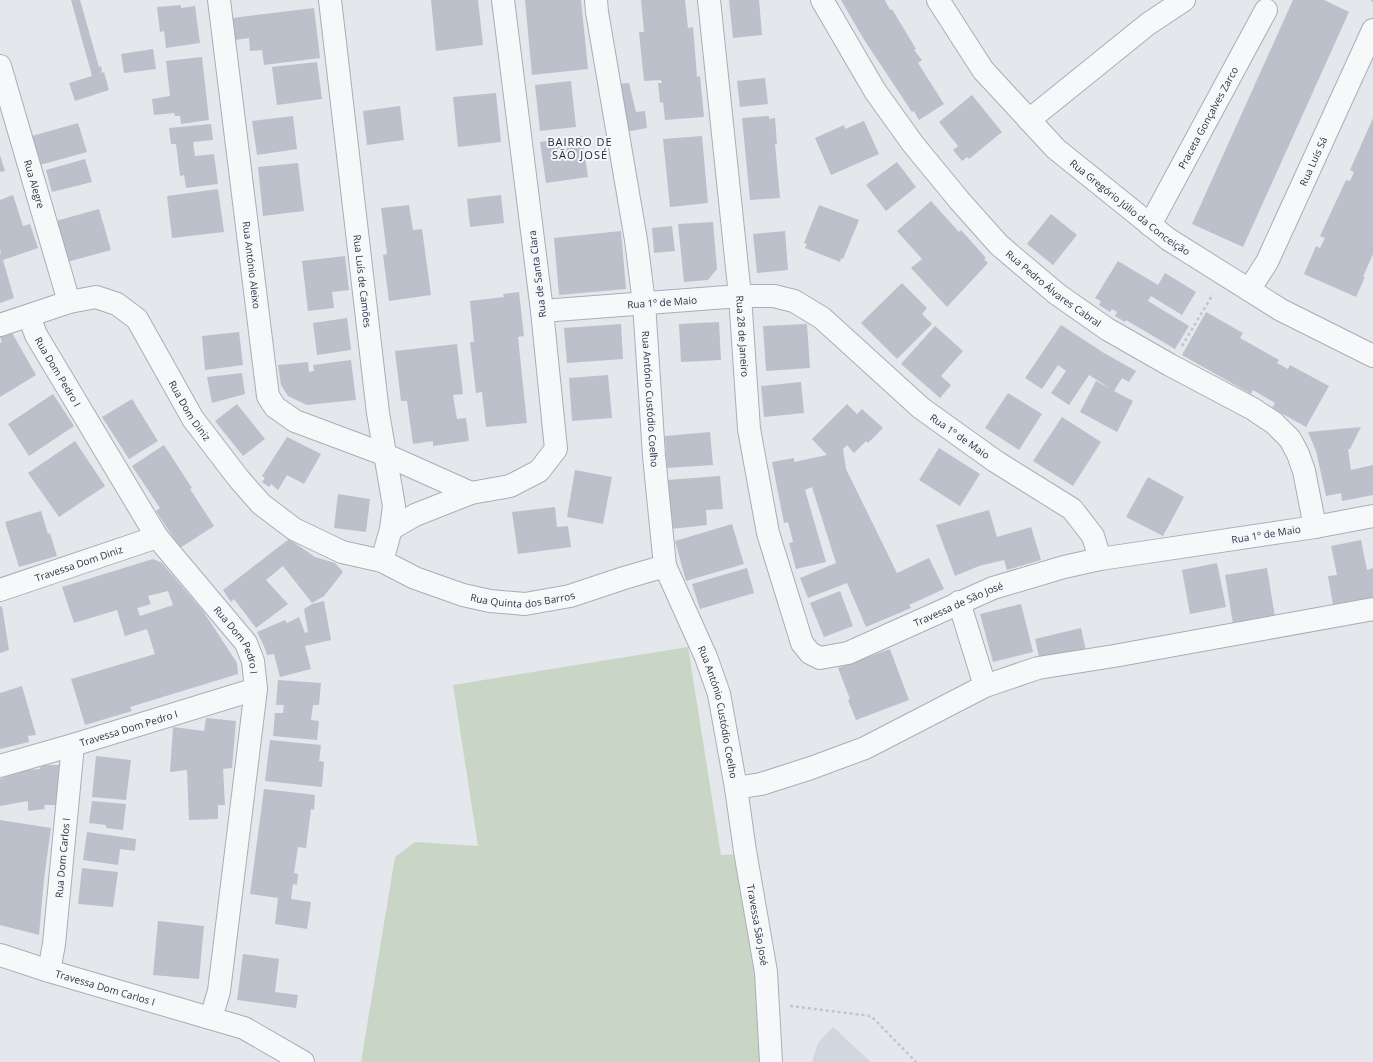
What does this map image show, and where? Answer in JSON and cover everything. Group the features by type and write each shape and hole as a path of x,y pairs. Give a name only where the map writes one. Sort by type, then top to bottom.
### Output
{"street":[{"name":"Rua António Aleixo","path":"219,0 268,396 275,407 295,421 386,455"},
{"name":"Rua Luís de Camões","path":"330,0 377,405 394,506 391,529 382,561"},
{"name":"Rua de Santa Clara","path":"391,529 415,515 471,493 510,486 539,471 556,450 542,311 503,0"},
{"name":"Rua António Custódio Coelho","path":"596,0 636,240 644,303 654,456 665,566 706,657 719,694 736,788"},
{"name":"Rua 28 de Janeiro","path":"709,0 740,296 749,429 768,533 802,643 810,653 820,658"},
{"name":"Rua Pedro Álvares Cabral","path":"822,0 875,91 913,144 959,200 999,245 1057,294 1107,329 1170,365 1253,409 1274,423 1290,439 1298,454 1304,471 1315,527"},
{"name":"Rua Gregório Júlio da Conceição","path":"938,0 982,70 1056,149 1168,239 1281,310 1373,356"},
{"path":"1029,120 1148,24 1184,0"},
{"name":"Praceta Gonçalves Zarco","path":"1150,225 1266,10"},
{"name":"Rua Luís Sá","path":"1249,290 1267,262 1373,30"},
{"name":"Rua Alegre","path":"0,66 69,302"},
{"name":"Rua 1º de Maio","path":"542,311 740,296 774,296 794,301 822,318 921,408 995,461 1072,509 1093,536 1100,559 1315,527 1373,516"},
{"name":"Rua Dom Diniz","path":"0,325 69,302 96,297 118,304 137,319 193,419 239,479 261,504 294,529 342,552 382,561"},
{"name":"Rua Dom Pedro I","path":"29,316 36,335 157,537 246,643 253,661 256,689 219,991 211,1018"},
{"path":"386,455 471,493"},
{"name":"Travessa Dom Diniz","path":"0,590 157,537"},
{"name":"Travessa de São José","path":"820,658 848,652 959,602 1000,586 1064,567 1100,559"},
{"name":"Rua Quinta dos Barros","path":"382,561 415,578 463,594 490,600 525,604 570,596 665,566"},
{"path":"959,602 985,686"},
{"path":"736,788 761,784 811,768 865,748 985,686 1038,668 1114,656 1373,609"},
{"name":"Travessa Dom Pedro I","path":"0,766 256,689"},
{"name":"Rua Dom Carlos I","path":"49,971 54,944 73,745"},
{"name":"Travessa São José","path":"736,788 745,851 766,972 771,1062"},
{"name":"Travessa Dom Carlos I","path":"0,955 49,971 211,1018"},
{"path":"211,1018 244,1028 303,1062"}],"path":[{"path":"1170,365 1225,275"},
{"path":"768,1004 871,1016 916,1062"}],"shaded area":[{"path":"833,1027 871,1062 812,1062 818,1043"}],"green space":[{"path":"688,647 721,855 740,854 750,908 765,1062 361,1062 395,857 415,842 478,846 453,685"}],"building":[{"path":"71,0 80,0 99,67 101,66 102,73 104,72 109,90 75,101 69,83 92,76"},
{"path":"431,0 478,0 483,45 436,51"},
{"path":"525,0 581,0 588,69 532,75"},
{"path":"641,0 685,0 688,28 693,27 697,77 700,76 704,117 665,120 663,102 660,103 658,83 662,83 661,80 644,81 639,32 644,32"},
{"path":"729,0 759,0 762,35 733,38"},
{"path":"841,0 885,0 916,49 914,50 922,60 918,63 944,104 919,120 914,111 912,112 863,38"},
{"path":"1293,0 1324,0 1349,12 1243,247 1192,224"},
{"path":"181,5 181,8 195,6 200,43 166,48 164,31 160,32 157,7"},
{"path":"314,8 320,58 264,65 262,50 250,51 249,38 235,40 232,18"},
{"path":"153,49 156,69 124,73 121,54"},
{"path":"202,57 209,120 181,124 180,116 175,116 174,113 154,115 152,99 170,96 166,61"},
{"path":"317,62 322,99 277,105 272,67"},
{"path":"765,78 768,104 740,107 737,81"},
{"path":"571,81 576,127 540,131 535,85"},
{"path":"629,83 636,112 645,111 647,128 626,132 615,84"},
{"path":"496,93 501,142 458,147 453,97"},
{"path":"972,95 1002,132 969,159 967,157 962,161 953,150 958,146 939,122"},
{"path":"400,106 404,140 367,145 363,111"},
{"path":"293,116 297,149 257,155 252,121"},
{"path":"769,116 769,119 775,118 777,144 775,144 780,198 750,200 742,118"},
{"path":"1373,118 1373,254 1356,297 1304,274 1316,246 1320,248 1325,238 1320,236 1346,180 1350,181 1354,172 1350,170"},
{"path":"864,121 879,154 831,175 815,138 844,125 845,129"},
{"path":"78,123 87,152 40,165 32,136"},
{"path":"211,124 213,140 193,142 195,156 214,154 218,184 186,188 184,175 180,176 176,144 171,144 169,128"},
{"path":"582,136 588,177 546,183 540,142"},
{"path":"702,136 708,203 670,207 663,139"},
{"path":"0,155 5,171 0,172"},
{"path":"85,159 92,182 52,192 46,170"},
{"path":"897,162 916,187 886,211 866,185"},
{"path":"298,163 304,211 263,216 258,167"},
{"path":"218,189 224,232 172,238 167,196"},
{"path":"13,195 23,226 30,224 38,248 3,260 14,298 0,303 0,200"},
{"path":"501,195 504,223 470,227 467,199"},
{"path":"931,201 959,232 961,230 986,258 984,259 988,263 947,307 911,268 922,259 897,231"},
{"path":"409,205 413,230 422,229 431,295 389,301 383,255 387,254 381,208"},
{"path":"819,205 859,220 843,259 841,258 840,262 805,248 807,244 804,243"},
{"path":"99,209 111,250 67,262 56,221"},
{"path":"1051,214 1077,235 1053,265 1027,244"},
{"path":"713,222 717,269 708,280 684,282 678,224"},
{"path":"672,226 675,251 654,253 652,228"},
{"path":"621,231 626,289 559,295 554,238"},
{"path":"785,231 788,270 757,273 753,234"},
{"path":"345,256 349,290 332,292 334,308 308,311 302,261"},
{"path":"1118,261 1158,285 1165,273 1196,292 1182,315 1151,296 1148,301 1189,326 1175,349 1126,320 1125,322 1115,316 1117,312 1112,309 1110,312 1099,305 1101,301 1095,298"},
{"path":"902,283 927,308 922,314 932,324 897,359 861,323"},
{"path":"519,292 524,336 518,337 527,423 486,427 482,392 476,393 470,342 474,342 470,301 504,297 503,294"},
{"path":"1206,312 1243,333 1240,338 1279,360 1277,363 1288,369 1290,365 1329,386 1306,427 1272,408 1275,403 1253,390 1251,394 1182,355"},
{"path":"347,318 351,350 317,355 313,323"},
{"path":"719,322 721,360 681,362 679,324"},
{"path":"621,324 623,359 567,363 564,328"},
{"path":"807,324 810,368 766,371 763,326"},
{"path":"1061,325 1104,353 1136,371 1129,382 1122,378 1114,391 1133,401 1117,432 1080,412 1096,381 1111,389 1089,375 1069,405 1051,393 1066,371 1058,365 1042,389 1025,378"},
{"path":"935,326 963,351 941,376 951,385 940,398 901,364"},
{"path":"239,332 243,365 205,370 202,336"},
{"path":"12,333 36,375 0,397 0,343 2,342 0,337"},
{"path":"457,344 463,394 453,395 457,419 466,418 469,441 433,446 433,441 413,444 407,401 401,401 395,351"},
{"path":"351,360 356,400 307,405 288,396 281,385 278,365 308,362 309,372 314,371 313,365"},
{"path":"242,373 245,394 212,403 207,377"},
{"path":"608,375 612,418 572,421 569,378"},
{"path":"801,382 804,413 764,417 761,386"},
{"path":"1008,393 1042,414 1019,450 985,428"},
{"path":"53,394 74,426 29,456 8,424"},
{"path":"132,399 158,441 129,459 102,417"},
{"path":"237,404 265,439 243,456 215,421"},
{"path":"847,404 857,414 862,409 883,428 868,443 866,441 854,453 847,445 843,449 846,469 897,573 929,558 944,589 909,605 911,608 866,627 847,583 808,598 800,578 836,563 812,487 805,490 826,562 796,569 789,543 793,542 788,522 784,523 772,462 794,458 794,462 827,455 812,439"},
{"path":"1062,417 1101,442 1073,486 1033,461"},
{"path":"1361,427 1350,449 1348,449 1351,470 1373,465 1373,495 1342,501 1341,493 1326,496 1316,451 1308,432"},
{"path":"710,432 713,465 667,468 665,436"},
{"path":"287,437 321,454 304,484 287,475 278,490 271,484 269,487 262,482 265,478 262,476"},
{"path":"75,441 105,486 59,517 28,473"},
{"path":"164,445 192,488 190,489 214,526 180,548 156,511 160,508 132,466"},
{"path":"939,448 980,474 960,506 919,480"},
{"path":"575,470 612,477 603,524 567,517"},
{"path":"720,476 723,509 706,510 707,525 671,529 667,480"},
{"path":"1148,477 1184,497 1163,536 1126,517"},
{"path":"338,494 370,499 366,532 334,528"},
{"path":"555,507 557,527 568,526 571,547 518,554 512,512"},
{"path":"989,510 997,537 1031,527 1041,560 1007,570 1004,560 979,566 955,576 936,525"},
{"path":"41,511 57,556 19,567 5,522"},
{"path":"732,524 744,564 686,581 675,541"},
{"path":"289,539 315,557 335,563 343,572 324,596 312,603 283,566 266,580 288,604 256,628 234,599 231,602 223,590"},
{"path":"1361,540 1367,570 1373,568 1373,604 1334,611 1328,576 1337,575 1331,546"},
{"path":"153,559 162,563 203,611 237,663 238,674 130,707 132,711 85,725 71,679 155,654 147,629 125,636 117,610 74,623 62,587","holes":["168,591 173,605 140,616 137,608 151,604 148,596"]},
{"path":"1217,563 1226,607 1190,614 1182,570"},
{"path":"747,568 754,593 700,609 692,584"},
{"path":"1267,568 1275,617 1233,624 1225,575"},
{"path":"840,591 853,626 824,637 810,603"},
{"path":"324,601 331,640 305,646 311,669 280,677 274,654 267,655 257,632 285,620 287,623 299,617 305,633 308,632 304,609 312,604"},
{"path":"1021,604 1033,652 993,662 980,614"},
{"path":"2,606 9,650 0,653 0,607"},
{"path":"1081,628 1086,651 1040,661 1035,639"},
{"path":"890,649 909,700 856,720 838,668"},
{"path":"278,680 321,683 319,705 313,705 311,720 319,721 317,740 273,736 275,713 283,713 284,705 276,705"},
{"path":"22,686 36,735 28,736 29,742 0,749 0,693"},
{"path":"206,718 236,721 232,768 223,769 225,805 218,805 218,819 189,820 187,770 170,772 173,727 204,731"},
{"path":"270,740 321,745 319,761 324,762 322,787 265,781"},
{"path":"96,756 131,760 126,800 92,797"},
{"path":"41,765 59,765 60,787 57,788 58,805 44,805 45,809 28,811 28,801 0,806 0,779 26,770 40,769"},
{"path":"264,789 315,795 314,810 311,809 306,848 298,847 294,873 298,874 297,885 293,884 291,899 311,902 307,929 275,924 278,898 250,894"},
{"path":"92,801 126,804 123,830 106,828 106,825 89,823"},
{"path":"0,820 51,828 44,879 39,935 0,925"},
{"path":"87,832 136,839 135,851 120,849 118,865 83,860"},
{"path":"82,868 118,872 113,907 78,904"},
{"path":"158,921 204,926 199,979 153,975"},
{"path":"243,954 279,959 275,992 298,995 296,1008 237,1000"}],"district":[{"name":"BAIRRO DE SÃO JOSÉ","path":"580,147"}]}
